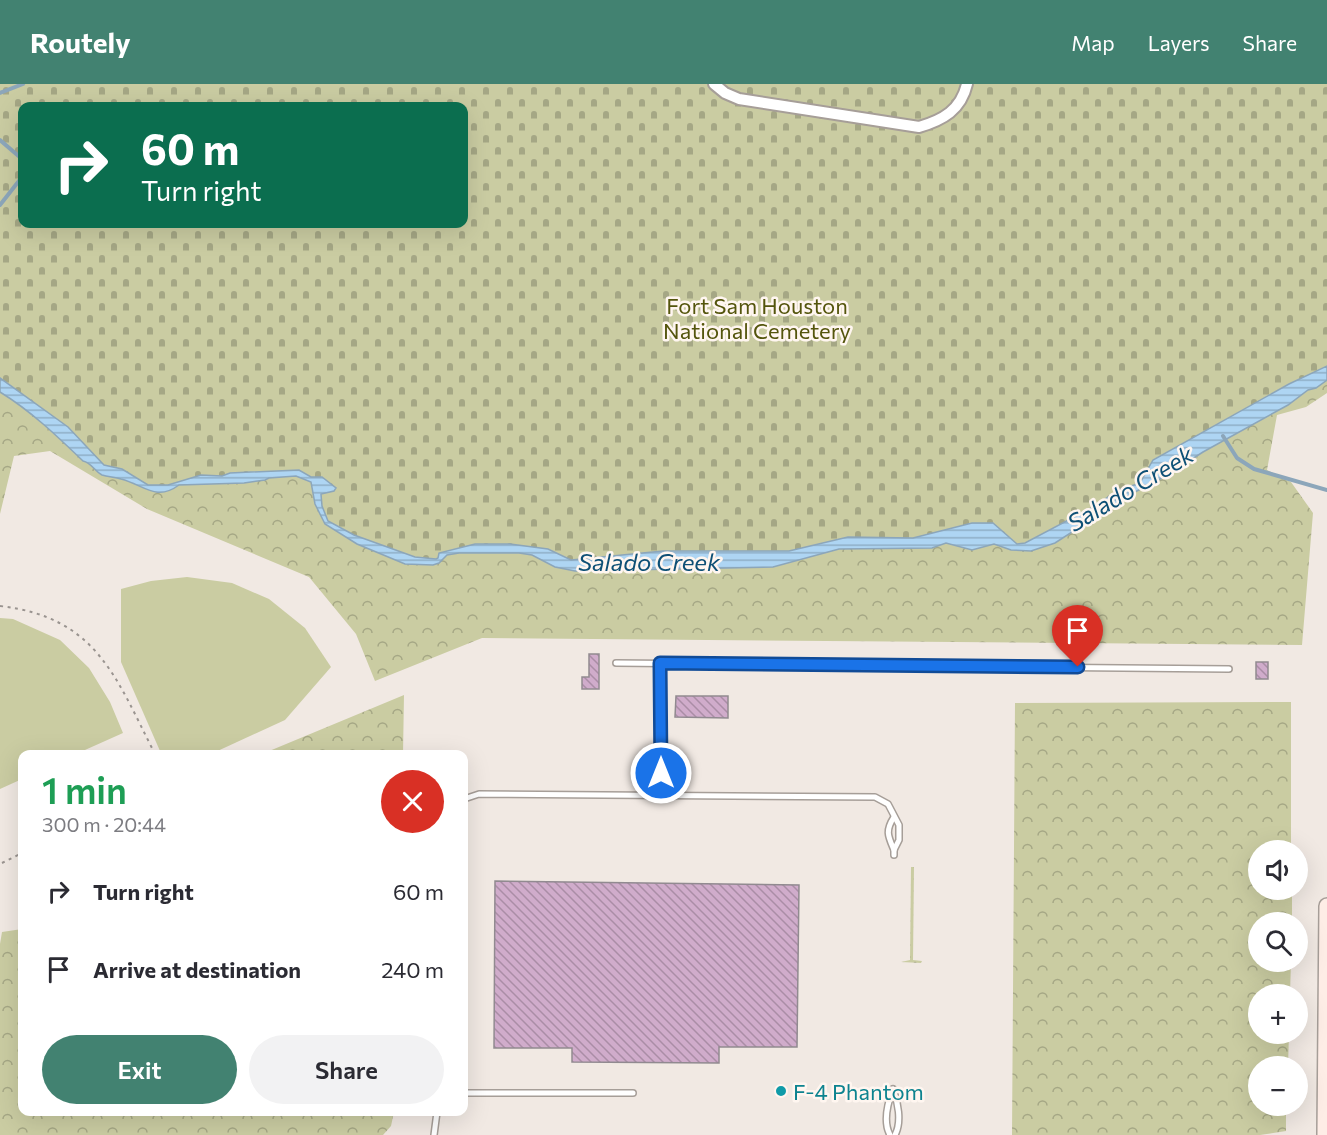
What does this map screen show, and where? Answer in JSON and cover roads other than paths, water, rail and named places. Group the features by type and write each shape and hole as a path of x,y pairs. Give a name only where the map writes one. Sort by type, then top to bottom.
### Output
{"street":[{"path":"714,84 725,93 739,99 920,127 948,115 959,104 967,84"},
{"path":"1325,1135 1327,906"}],"lane":[{"path":"616,663 1228,669"},
{"path":"660,663 661,795"},
{"path":"468,798 479,794 874,797 888,804 899,825 899,840 894,852 889,841 889,827 894,817"},
{"path":"893,1089 898,1102 898,1130 893,1135 887,1129 888,1102 893,1089"},
{"path":"468,1093 633,1093"},
{"path":"434,1135 436,1116"}],"water":[{"name":"Salado Creek","path":"1327,366 1327,380 1316,388 1308,390 1288,405 1131,494 1055,543 1031,551 1011,550 994,544 972,550 946,543 932,548 839,549 773,567 575,571 555,567 532,555 519,553 459,553 447,555 439,563 433,565 405,564 357,544 325,524 315,504 311,482 296,476 244,483 179,485 163,492 150,491 119,478 99,473 33,416 0,392 0,378 68,427 104,465 122,469 148,485 168,485 201,475 222,476 230,473 299,470 311,477 322,477 336,488 334,491 321,494 322,506 328,521 354,535 415,557 436,559 439,553 475,544 510,544 548,549 571,560 663,551 789,551 848,537 913,538 972,523 993,523 1017,544 1025,543 1093,507 1119,490 1140,483 1153,460 1289,384"}],"waterway":[{"path":"0,93 23,84"},
{"path":"0,140 18,156"},
{"path":"0,205 18,182"},
{"path":"1223,436 1237,458 1254,469 1327,490"}],"place":[{"name":"F-4 Phantom","path":"781,1091"}],"park label":[{"name":"Fort Sam Houston National Cemetery","path":"757,318"}]}
